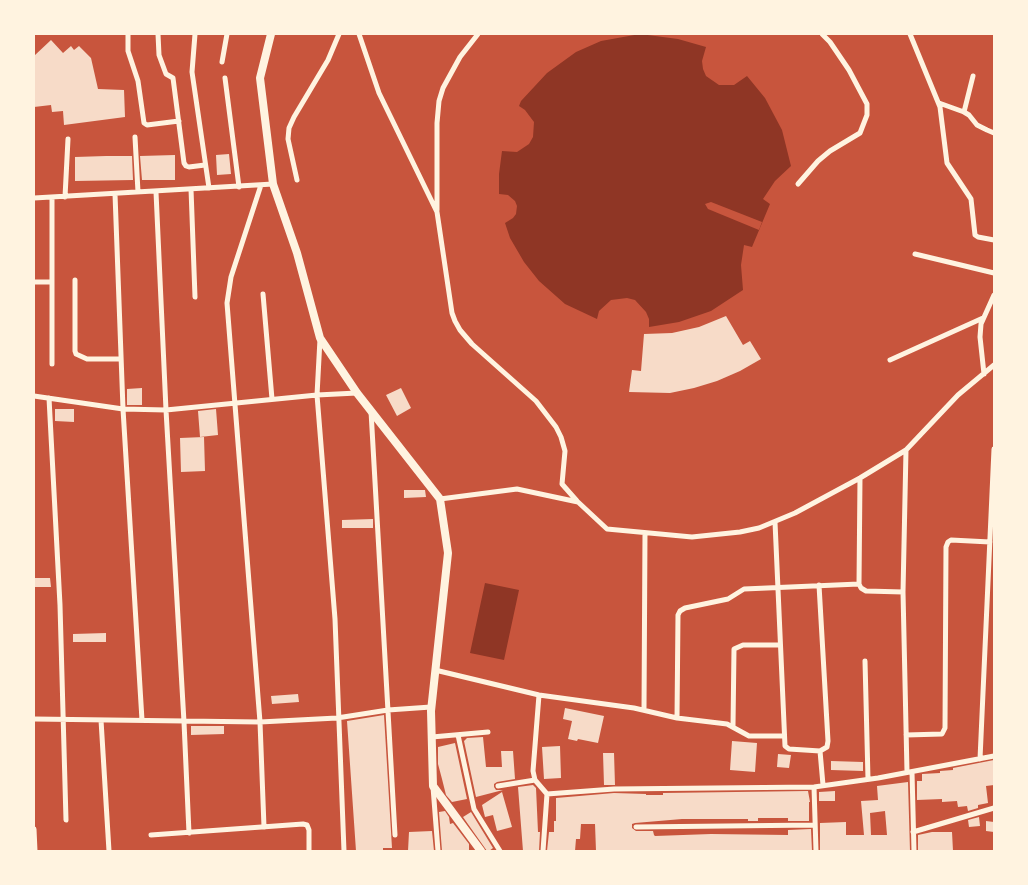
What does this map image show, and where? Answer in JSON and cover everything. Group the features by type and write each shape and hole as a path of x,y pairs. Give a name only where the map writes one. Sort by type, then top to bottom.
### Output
{"main road":[{"path":"271,34 260,78 274,184 297,253 320,338 357,393 440,498 448,553 431,707 433,786 481,851"}],"street":[{"path":"128,34 128,51 138,81 144,123 147,125 178,121"},
{"path":"158,34 159,55 166,74 173,78 186,166 205,165"},
{"path":"195,34 192,72 209,188"},
{"path":"222,62 227,34"},
{"path":"296,180 288,139 289,128 328,60 339,34"},
{"path":"360,34 379,94 437,212"},
{"path":"478,34 460,57 438,101 437,212 449,299 455,321 460,330 472,344 536,402 556,427 561,436 564,451 562,484 607,529 692,537 740,532 775,522 860,478 906,450 958,395 994,365"},
{"path":"798,184 818,161 830,151 860,133 867,115 867,104 849,70 830,42 822,34"},
{"path":"910,34 939,103 945,155 971,199 974,235 978,238 994,240"},
{"path":"964,112 973,76"},
{"path":"225,78 239,187"},
{"path":"939,103 964,112 978,125 994,132"},
{"path":"135,137 138,192"},
{"path":"65,196 68,139"},
{"path":"34,198 274,184"},
{"path":"261,185 231,277 228,294 260,722 264,827"},
{"path":"190,189 195,297"},
{"path":"156,192 189,833"},
{"path":"115,194 123,408 142,720"},
{"path":"52,197 52,364"},
{"path":"914,254 994,273"},
{"path":"75,280 74,351 87,359 121,359"},
{"path":"34,282 52,282"},
{"path":"263,294 272,399"},
{"path":"984,374 980,337 983,318 994,295"},
{"path":"890,360 983,318"},
{"path":"320,338 317,395 334,618 344,851"},
{"path":"34,396 123,408 166,410 235,402 357,393"},
{"path":"48,398 60,605 66,820"},
{"path":"371,411 395,835"},
{"path":"980,759 994,449"},
{"path":"906,450 903,592 906,735 914,851"},
{"path":"860,478 859,584 861,588 866,590 903,592"},
{"path":"440,498 517,489 578,502"},
{"path":"775,522 784,736 785,746 789,749 820,751 827,747 819,585"},
{"path":"644,709 645,533"},
{"path":"906,735 942,734 945,728 946,547 948,542 951,540 990,542"},
{"path":"677,718 678,615 680,611 728,599 744,589 859,584"},
{"path":"733,726 734,649 742,645 780,645"},
{"path":"865,662 868,779"},
{"path":"435,670 538,695 644,709 677,718 733,726 741,733 749,736 784,736"},
{"path":"538,695 533,771 535,780 547,794 542,851"},
{"path":"34,719 260,722 337,718 388,710 431,707"},
{"path":"101,720 109,851"},
{"path":"432,736 488,732"},
{"path":"458,735 474,809 500,851"},
{"path":"820,751 823,786"},
{"path":"547,794 614,790 814,787 994,756"},
{"path":"498,786 535,780"},
{"path":"433,786 438,851"},
{"path":"814,787 816,851"},
{"path":"913,832 994,808"},
{"path":"151,835 298,824 307,826 309,830 309,851"},
{"path":"636,827 815,825"},
{"path":"34,829 35,851"}],"shaded area":[{"path":"640,34 678,39 706,47 702,61 703,69 706,76 719,85 734,85 747,76 765,98 782,130 791,166 775,181 763,199 770,204 752,247 744,245 741,265 743,290 711,311 679,322 649,327 649,319 646,312 635,300 627,298 611,300 599,311 597,319 565,304 539,281 524,262 510,238 505,223 516,214 517,206 515,201 508,195 499,194 502,151 517,152 529,144 533,137 534,122 525,110 519,106 521,101 547,73 576,52 601,41"},
{"path":"485,583 519,590 504,660 470,653"}],"pier":[{"path":"711,202 762,222 759,230 708,209 705,204"}],"building":[{"path":"51,40 63,53 71,46 74,50 79,46 91,58 98,89 124,90 125,117 64,125 63,111 52,112 51,105 34,107 34,56"},
{"path":"229,154 231,174 217,175 216,155"},
{"path":"175,155 175,180 142,180 140,156"},
{"path":"132,156 133,180 75,181 75,157"},
{"path":"726,316 743,345 750,341 761,359 717,381 694,388 670,393 629,392 632,370 641,371 644,334 672,333 699,327"},
{"path":"142,388 142,405 127,405 127,389"},
{"path":"401,388 411,408 397,416 386,395"},
{"path":"55,409 74,409 74,422 55,421"},
{"path":"216,409 218,435 200,437 198,411"},
{"path":"204,437 205,471 181,472 180,438"},
{"path":"404,490 425,490 426,497 404,498"},
{"path":"373,519 373,528 342,528 342,520"},
{"path":"34,578 50,578 51,587 34,587"},
{"path":"106,633 106,642 73,642 73,634"},
{"path":"298,694 299,702 272,704 271,696"},
{"path":"565,708 604,716 598,743 568,739 572,721 563,719"},
{"path":"384,715 392,848 383,848 383,851 356,851 347,721"},
{"path":"191,726 224,726 224,734 191,735"},
{"path":"483,737 486,767 502,767 501,751 513,751 515,779 494,784 496,790 503,790 476,797 464,741 467,738"},
{"path":"732,741 757,743 755,772 730,770"},
{"path":"455,743 467,799 452,802 446,795 438,764 438,747"},
{"path":"560,746 561,778 544,779 542,747"},
{"path":"603,753 614,753 615,785 604,785"},
{"path":"778,754 791,755 789,768 777,767"},
{"path":"994,760 994,785 986,786 988,803 978,805 978,808 968,811 967,806 958,807 957,801 942,802 942,799 917,800 917,781 922,781 922,774 940,773 940,771 953,770 953,768"},
{"path":"831,761 863,762 863,771 831,770"},
{"path":"908,782 910,851 820,851 820,823 846,822 846,835 864,835 861,801 878,800 877,786","holes":["885,811 887,835 871,835 870,813"]},
{"path":"533,785 536,788 538,832 540,832 539,851 523,851 518,787"},
{"path":"808,791 810,802 809,821 788,821 788,818 758,818 758,821 748,821 748,819 682,819 635,823 632,824 632,828 636,831 653,831 655,836 711,834 788,835 788,830 811,829 812,851 596,851 595,824 581,824 580,839 576,839 575,851 547,851 549,832 554,832 554,821 556,821 556,798 614,793 663,795 663,793"},
{"path":"835,791 835,801 819,801 819,792"},
{"path":"502,792 512,827 497,831 493,815 485,817 482,805"},
{"path":"445,811 449,817 450,824 453,823 469,844 469,851 442,851 439,812"},
{"path":"471,812 493,848 489,851 487,851 463,817"},
{"path":"979,817 980,826 969,827 968,820"},
{"path":"986,821 994,822 994,832 986,831"},
{"path":"432,831 434,851 408,851 409,832"},
{"path":"932,832 952,832 953,851 918,851 918,835"}]}
